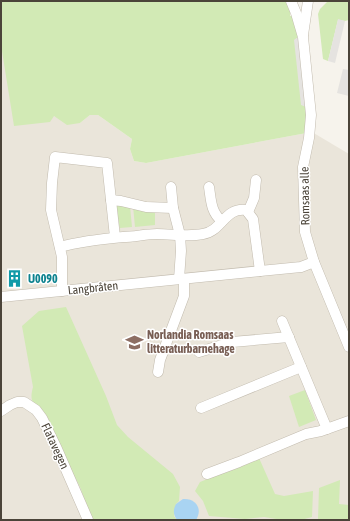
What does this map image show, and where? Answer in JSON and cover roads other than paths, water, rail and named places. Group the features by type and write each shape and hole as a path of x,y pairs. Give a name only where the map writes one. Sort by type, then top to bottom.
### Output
{"street":[{"name":"Romsaas alle","path":"291,1 303,37 311,115 309,138 303,167 304,219 308,243 314,262 349,347"},
{"name":"Romsaas alle","path":"303,37 308,1"},
{"path":"62,290 62,257 51,210 55,157 107,163 115,237"},
{"path":"248,212 254,198 256,180"},
{"path":"158,372 160,360 184,296 180,235 173,208 171,187"},
{"path":"209,187 214,212 217,218 222,221"},
{"path":"111,200 146,207 173,208"},
{"path":"60,247 82,241 115,237 208,233 214,230 225,218 240,209 246,210 253,219 260,271"},
{"name":"Langbråten","path":"1,297 301,267 314,262"},
{"path":"282,321 326,429"},
{"path":"199,352 232,342 289,337"},
{"path":"201,408 301,367"},
{"name":"Flatavegen","path":"1,411 17,402 24,402 36,410 42,418 58,449 87,520"},
{"path":"207,474 306,434 349,421"}],"water":[{"path":"183,499 192,500 197,505 199,512 196,520 177,520 174,514 174,508 176,504"}],"place":[{"name":"U0090","path":"15,279"},
{"name":"Norlandia Romsaas litteraturbarnehage","path":"134,342"}]}
